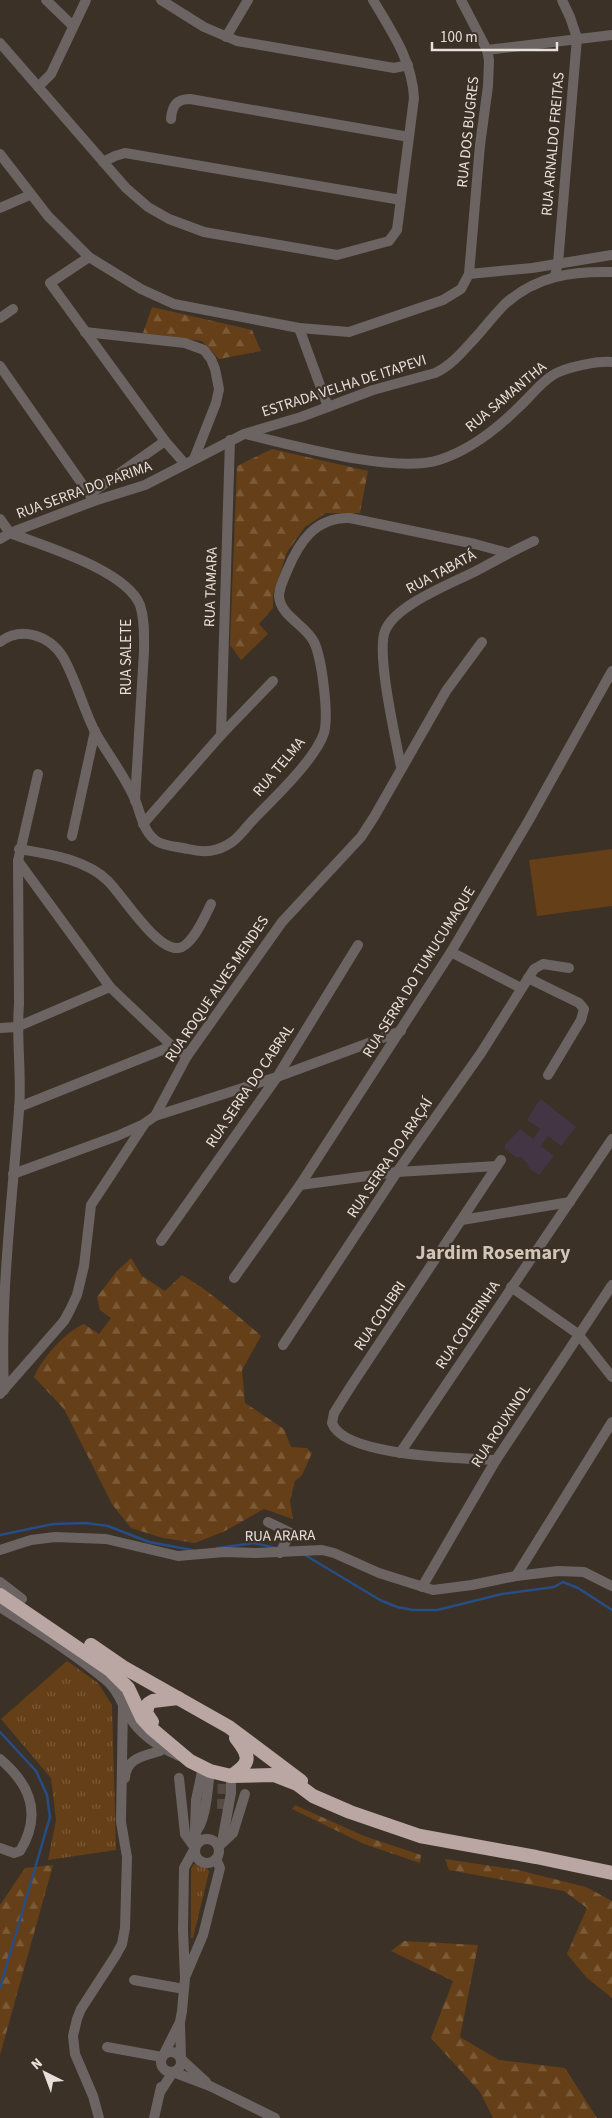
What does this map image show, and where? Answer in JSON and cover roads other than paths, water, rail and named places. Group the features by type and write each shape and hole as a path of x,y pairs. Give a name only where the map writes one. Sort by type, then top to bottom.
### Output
{"highway":[{"path":"0,1583 123,1667 227,1727 289,1772 350,1812"},
{"path":"0,1595 110,1670 128,1688 142,1718 164,1747 207,1769 231,1776 274,1776 297,1784 313,1796 350,1812 420,1836 544,1858 612,1873"},
{"path":"164,1747 146,1709 153,1701 178,1698"},
{"path":"227,1727 248,1755 245,1764 231,1776"}],"street":[{"path":"46,0 73,26"},
{"path":"38,87 51,74 86,0"},
{"path":"161,0 204,27 226,37 249,43 394,68 408,65"},
{"path":"226,37 248,0"},
{"path":"0,43 103,162 137,198 158,213 204,232 337,255 391,239 397,230 414,98 408,65 398,42 373,0"},
{"name":"RUA DOS BUGRES","path":"461,0 487,50 489,60 469,274"},
{"name":"RUA ARNALDO FREITAS","path":"555,276 558,263 577,38 562,0"},
{"path":"487,50 612,35"},
{"path":"171,119 172,109 176,103 190,98 409,137"},
{"path":"0,154 30,195 66,235 89,256 141,289 174,304 299,328 338,333 360,329 418,310 455,295 466,284 469,274 612,256"},
{"path":"103,162 115,156 125,154 401,200"},
{"path":"0,208 30,195"},
{"path":"89,256 50,283 165,441 185,464"},
{"path":"555,276 612,272"},
{"name":"ESTRADA VELHA DE ITAPEVI","path":"230,440 373,390 417,380 443,370 506,304 519,293 555,276"},
{"path":"0,318 13,309"},
{"path":"299,328 328,407"},
{"path":"85,332 185,343 196,346 208,354 215,369 219,389 216,403 194,458"},
{"name":"RUA SAMANTHA","path":"244,434 376,461 426,463 463,450 489,433 521,406 547,379 556,373 596,363 612,362"},
{"path":"0,366 92,497 165,441"},
{"name":"RUA SERRA DO PARIMA","path":"0,539 92,497 145,485 230,440"},
{"name":"RUA TAMARA","path":"221,735 230,440"},
{"name":"RUA TELMA","path":"135,801 143,824 158,842 201,852 215,851 232,841 290,781 315,750 324,732 325,716 318,653 310,634 286,611 279,595 297,548 311,532 338,518 350,518 475,544 508,553"},
{"path":"0,519 10,533"},
{"name":"RUA SALETE","path":"10,533 103,571 131,591 139,604 144,628 144,651 135,801"},
{"name":"RUA TABATÁ","path":"401,767 384,665 384,631 390,622 422,597 534,541"},
{"path":"0,642 7,637 20,633 31,634 43,639 54,647 62,657 95,731 135,801"},
{"name":"RUA ROQUE ALVES MENDES","path":"2,1392 64,1321 70,1310 77,1295 84,1266 91,1205 95,1196 145,1123 155,1116 187,1056 282,922 361,837 446,691 482,642"},
{"name":"RUA SERRA DO TUMUCUMAQUE","path":"234,1278 300,1186 451,952 529,820 612,671"},
{"path":"143,824 221,735 273,682"},
{"path":"72,836 95,731"},
{"path":"2,1392 2,1310 19,1107 17,1027 19,1004 18,861 19,848 38,774"},
{"path":"19,848 67,860 98,872 108,881 146,927 168,947 176,948 188,944 211,904"},
{"path":"18,861 110,988 172,1046 187,1056"},
{"name":"RUA SERRA DO CABRAL","path":"161,1240 277,1077 358,946"},
{"path":"451,952 521,988"},
{"path":"548,1075 581,1020 584,1009 579,1003 528,978 539,965 570,968"},
{"name":"RUA SERRA DO ARAÇAÍ","path":"283,1345 397,1172 481,1053 528,978"},
{"path":"0,1028 17,1027 110,988"},
{"path":"155,1116 277,1077 401,1032"},
{"path":"19,1107 172,1046"},
{"path":"13,1174 117,1136 145,1123"},
{"path":"117,1136 123,1146 124,1156"},
{"name":"RUA COLERINHA","path":"400,1453 510,1287 612,1139"},
{"name":"RUA COLIBRI","path":"397,1172 499,1163 334,1413 332,1423 341,1434 358,1443 380,1450 400,1453"},
{"path":"300,1186 397,1172"},
{"path":"462,1220 570,1202"},
{"name":"RUA ROUXINOL","path":"422,1587 496,1460 612,1285"},
{"path":"510,1287 578,1334 612,1377"},
{"path":"516,1576 612,1422"},
{"path":"400,1453 496,1460"},
{"path":"268,1522 294,1535 280,1553"},
{"name":"RUA ARARA","path":"0,1550 31,1540 74,1537 106,1539 178,1556 224,1552 280,1553 322,1550 334,1553 379,1573 434,1590 472,1586 516,1576 573,1571 584,1572 609,1584"},
{"path":"609,1584 612,1571"},
{"path":"0,1608 69,1653 108,1682 123,1703 130,1717 133,1729 139,1737 164,1747"},
{"path":"99,2118 94,2096 75,2054 73,2036 81,2008 116,1955 124,1937 127,1857 121,1822 123,1703"},
{"path":"130,1717 153,1742 187,1759"},
{"path":"121,1822 127,1767 136,1758 164,1747"},
{"path":"0,1760 9,1767 24,1786 31,1802 33,1815 31,1827 18,1852 13,1853 0,1848"},
{"path":"207,1769 196,1800 196,1856 201,1862 209,1863 216,1859"},
{"path":"219,1846 222,1842 231,1793 231,1776"},
{"path":"179,1778 185,1834 196,1841 206,1839 214,1841 218,1848 216,1859 220,1868 203,1936 185,1978"},
{"path":"219,1846 233,1833 245,1794"},
{"path":"219,1846 218,1839 222,1809"},
{"path":"154,2118 160,2092 168,2071 180,2066 180,2022 185,1978 182,1930 184,1868 196,1841"},
{"path":"134,1980 184,1989"},
{"path":"180,2022 161,2064 168,2071 210,2086 275,2118"},
{"path":"107,2047 163,2056 174,2052 210,2086"}],"waterway":[{"path":"0,1535 53,1524 86,1523 108,1526 149,1542 192,1550"},
{"path":"217,1548 254,1543 276,1548"},
{"path":"305,1555 380,1600 397,1607 413,1610 437,1610 502,1594 554,1587 563,1582 578,1588 612,1610"},
{"path":"0,1732 36,1771 47,1795 50,1817 0,1988"}],"tunnel":[{"path":"222,1809 223,1775"}],"district":[{"name":"Jardim Rosemary","path":"493,1253"}]}
